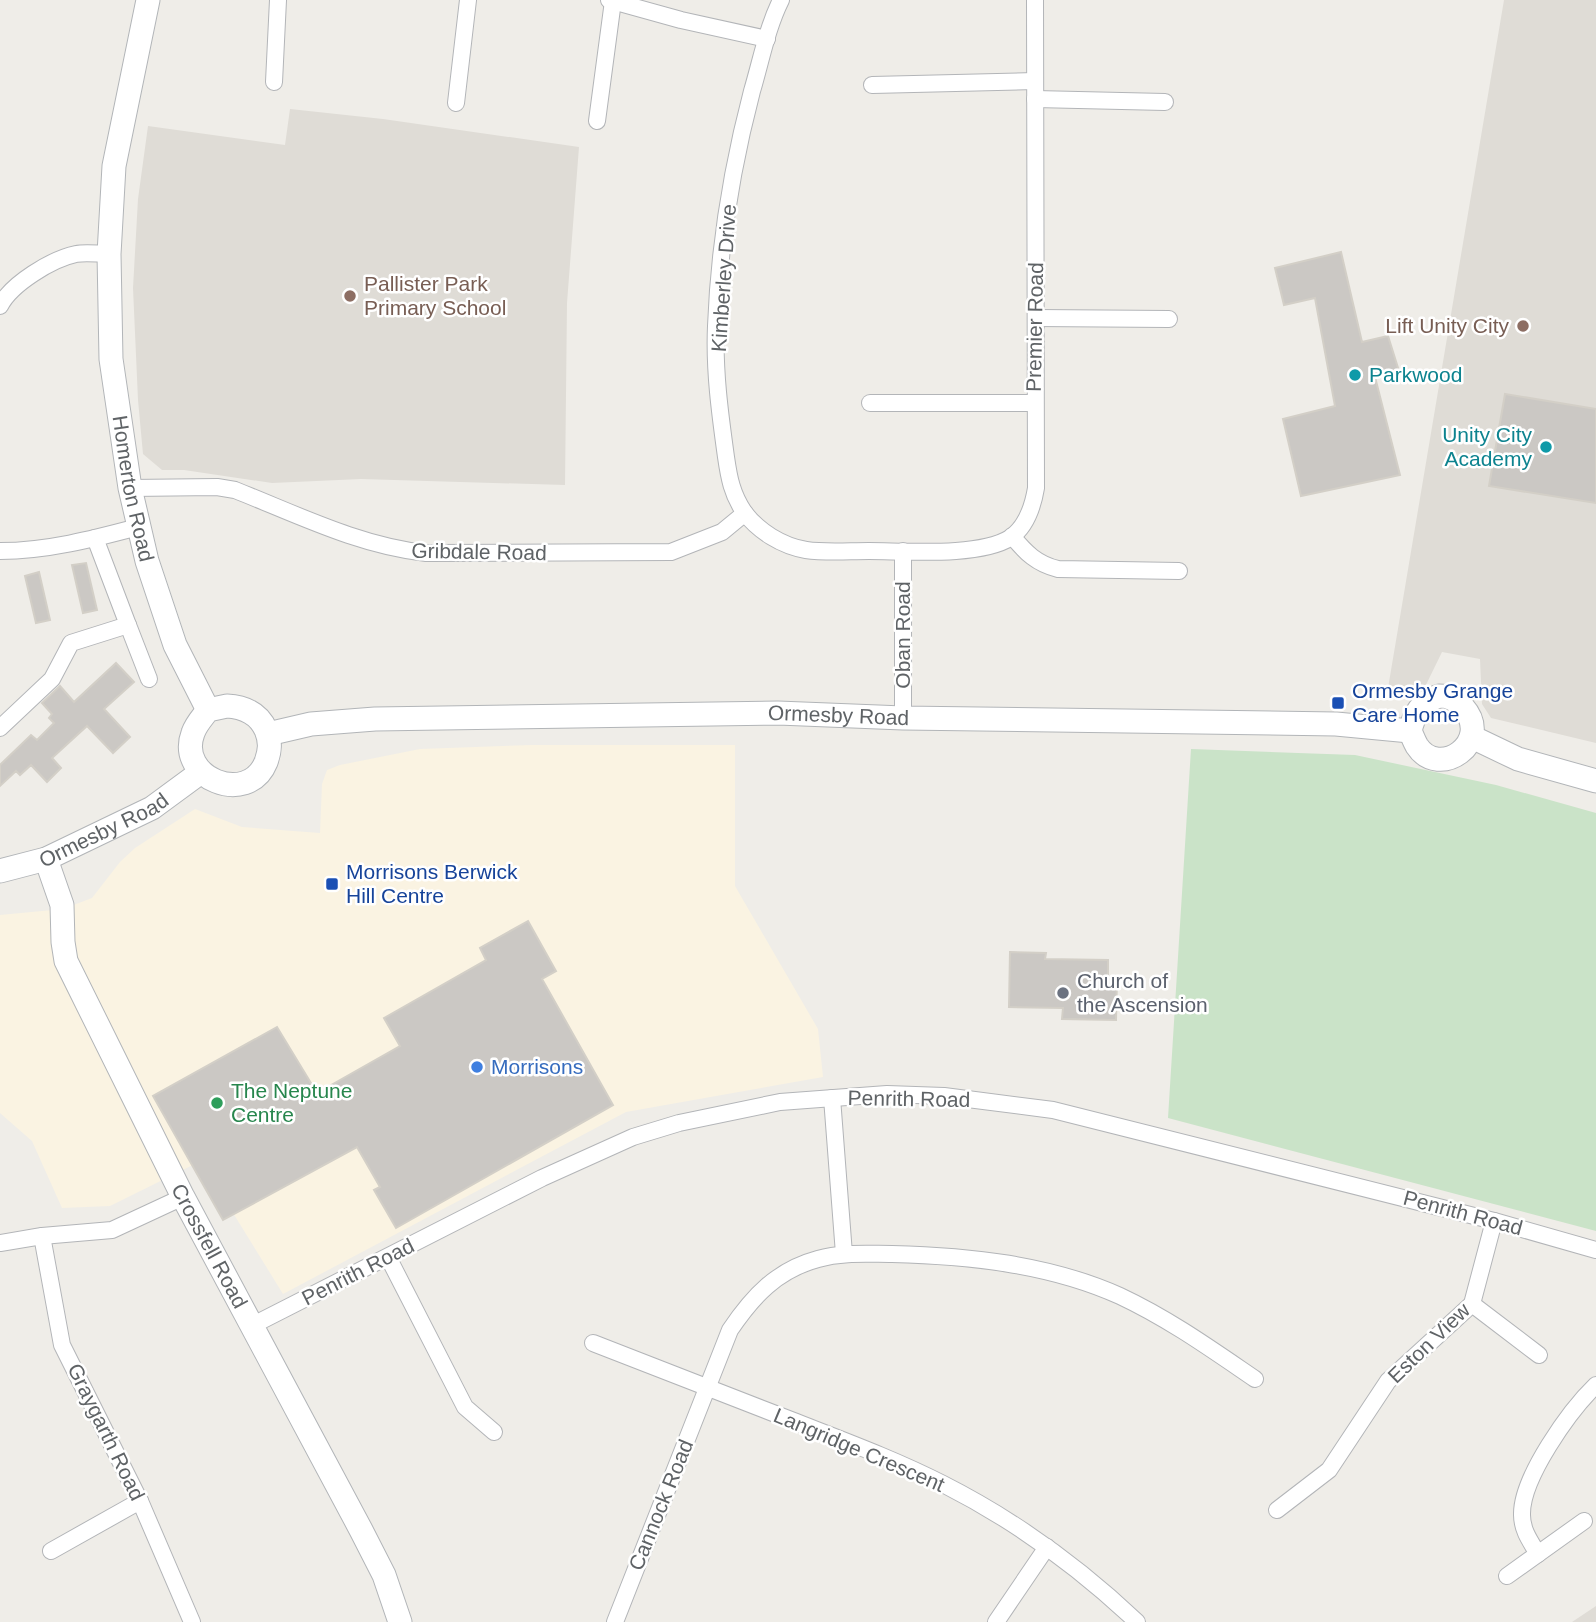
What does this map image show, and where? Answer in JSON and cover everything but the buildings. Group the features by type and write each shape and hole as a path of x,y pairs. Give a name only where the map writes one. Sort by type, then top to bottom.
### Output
{"street":[{"name":"Homerton Road","path":"148,0 114,166 109,254 111,359 130,488 146,561 176,645 208,710"},
{"path":"274,82 278,0"},
{"path":"456,103 468,0"},
{"path":"597,121 611,0 681,20 766,39"},
{"name":"Kimberley Drive","path":"781,0 766,39 733,174 716,327 720,421 727,475 745,513 774,538 805,550 903,551"},
{"name":"Premier Road","path":"1012,536 1025,522 1035,496 1035,0"},
{"path":"872,85 1035,81"},
{"path":"1035,99 1165,102"},
{"path":"0,306 12,289 51,263 79,253 109,254"},
{"path":"1036,318 1169,319"},
{"path":"870,403 1034,403"},
{"name":"Gribdale Road","path":"130,488 217,487 235,490 368,542 395,550 426,553 671,552 722,532 745,513"},
{"path":"0,551 95,538 138,527"},
{"path":"903,551 980,548 995,545 1012,536 1031,557 1043,565 1058,569 1179,571"},
{"path":"95,538 149,679"},
{"name":"Oban Road","path":"903,551 903,718"},
{"path":"0,727 52,679 71,643 128,625"},
{"path":"1438,696 1449,696 1461,705 1471,719 1472,737 1467,746 1455,756 1442,759 1422,752 1410,731 1413,717 1424,703 1438,696"},
{"path":"227,706 239,707 255,714 262,721 268,734 270,752 263,769 254,778 242,784 226,786 213,782 201,772 192,757 191,743 193,732 208,710 227,706"},
{"name":"Ormesby Road","path":"268,734 311,724 431,717 778,713 903,718 1309,723 1410,731"},
{"path":"1472,737 1518,759 1596,781"},
{"name":"Ormesby Road","path":"0,871 46,859 152,808 201,772"},
{"name":"Crossfell Road","path":"46,859 62,905 66,961 183,1197 384,1575 400,1622"},
{"name":"Penrith Road","path":"253,1325 542,1178 633,1137 725,1112 780,1102 887,1094 943,1096 1053,1110 1494,1221 1596,1250"},
{"path":"832,1098 844,1254"},
{"path":"0,1243 42,1236 112,1230 183,1197"},
{"name":"Eston View","path":"1276,1510 1328,1470 1388,1381 1472,1304 1494,1221"},
{"name":"Graygarth Road","path":"42,1236 62,1345 140,1500 192,1622"},
{"name":"Cannock Road","path":"615,1622 730,1330 746,1306 765,1285 790,1270 817,1259 844,1254 944,1255 1017,1265 1072,1280 1118,1295 1169,1321 1255,1379"},
{"path":"388,1257 465,1407 494,1432"},
{"path":"1472,1304 1539,1355"},
{"name":"Langridge Crescent","path":"593,1343 894,1460 995,1513 1047,1547 1103,1590 1137,1622"},
{"path":"1538,1554 1522,1524 1521,1511 1525,1499 1542,1459 1567,1417 1596,1385"},
{"path":"51,1551 140,1500"},
{"path":"1507,1576 1584,1521"},
{"path":"996,1622 1047,1547"}],"shaded area":[{"name":"Lift Unity City","path":"1504,0 1596,0 1596,743 1491,718 1482,704 1480,659 1442,652 1422,693 1410,699 1387,694"},
{"name":"Pallister Park Primary School","path":"290,109 383,119 579,147 567,303 565,485 361,479 272,483 184,470 162,470 143,454 133,288 138,199 148,126 285,145"},
{"path":"532,745 735,745 735,886 818,1029 823,1077 626,1112 283,1294 201,1161 110,1206 62,1208 32,1141 0,1113 0,915 63,909 92,898 120,862 135,848 195,809 242,827 320,833 322,784 327,770 420,749"},
{"path":"1596,1606 1596,1622 1572,1622"}],"green space":[{"path":"1191,749 1355,755 1496,785 1596,813 1596,1231 1168,1118"}],"place":[{"name":"Pallister Park Primary School","path":"350,296"},
{"name":"Lift Unity City","path":"1523,326"},
{"name":"Parkwood","path":"1355,375"},
{"name":"Unity City Academy","path":"1546,447"},
{"name":"Ormesby Grange Care Home","path":"1338,703"},
{"name":"Morrisons Berwick Hill Centre","path":"332,884"},
{"name":"Church of the Ascension","path":"1063,993"},
{"name":"Morrisons","path":"477,1067"},
{"name":"The Neptune Centre","path":"217,1103"}]}
